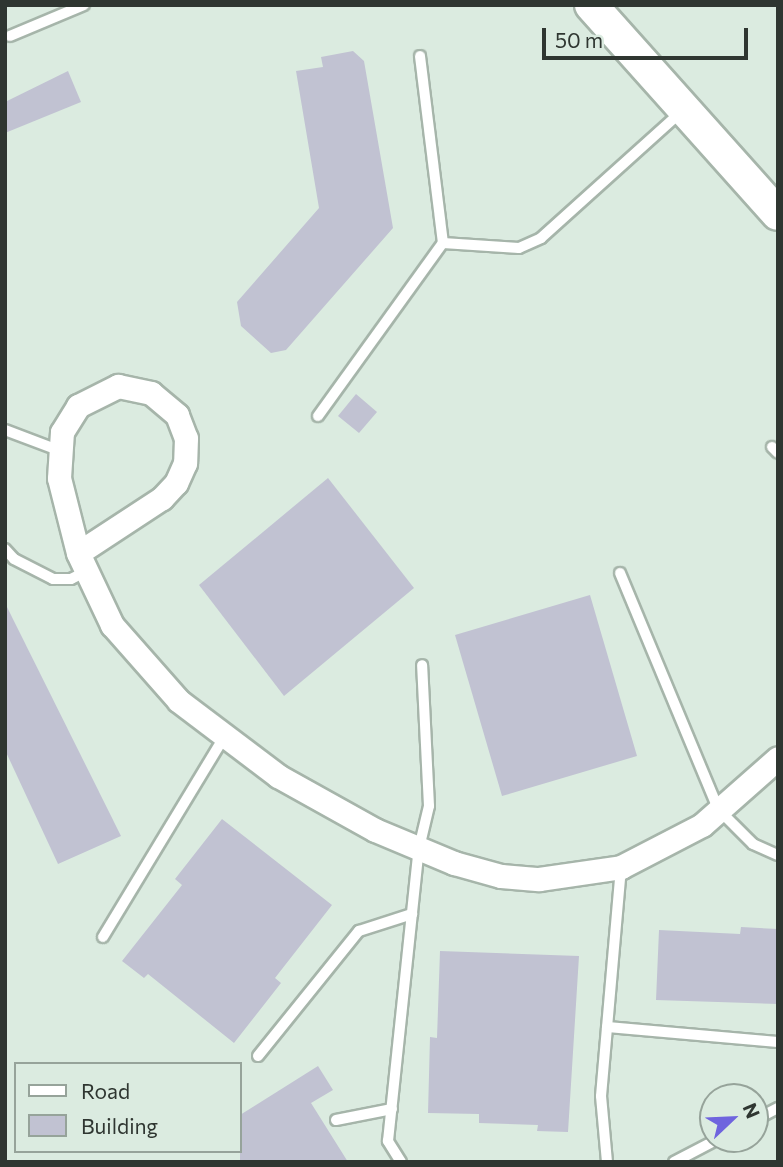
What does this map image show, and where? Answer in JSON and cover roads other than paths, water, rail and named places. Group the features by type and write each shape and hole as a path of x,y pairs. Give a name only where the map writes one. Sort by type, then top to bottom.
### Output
{"main road":[{"path":"591,5 778,214"}],"street":[{"path":"81,562 176,483 185,463 186,438 177,415 161,399 118,386 78,406 62,432 58,450 63,504 81,562 112,625 132,653 179,701 278,776 375,830 501,876 539,879 621,867 664,848 718,809 778,758"}],"lane":[{"path":"10,36 84,5"},
{"path":"318,416 443,243 420,56"},
{"path":"443,243 519,248 541,238 684,109"},
{"path":"5,430 58,450"},
{"path":"5,549 14,559 53,579 71,579 81,562"},
{"path":"620,573 718,809 753,844 778,855"},
{"path":"401,1162 388,1141 419,848 429,806 422,665"},
{"path":"103,937 224,737"},
{"path":"608,1161 601,1096 621,867"},
{"path":"258,1056 359,931 412,914"},
{"path":"607,1027 778,1042"},
{"path":"336,1120 392,1109"},
{"path":"674,1162 699,1149"}]}
